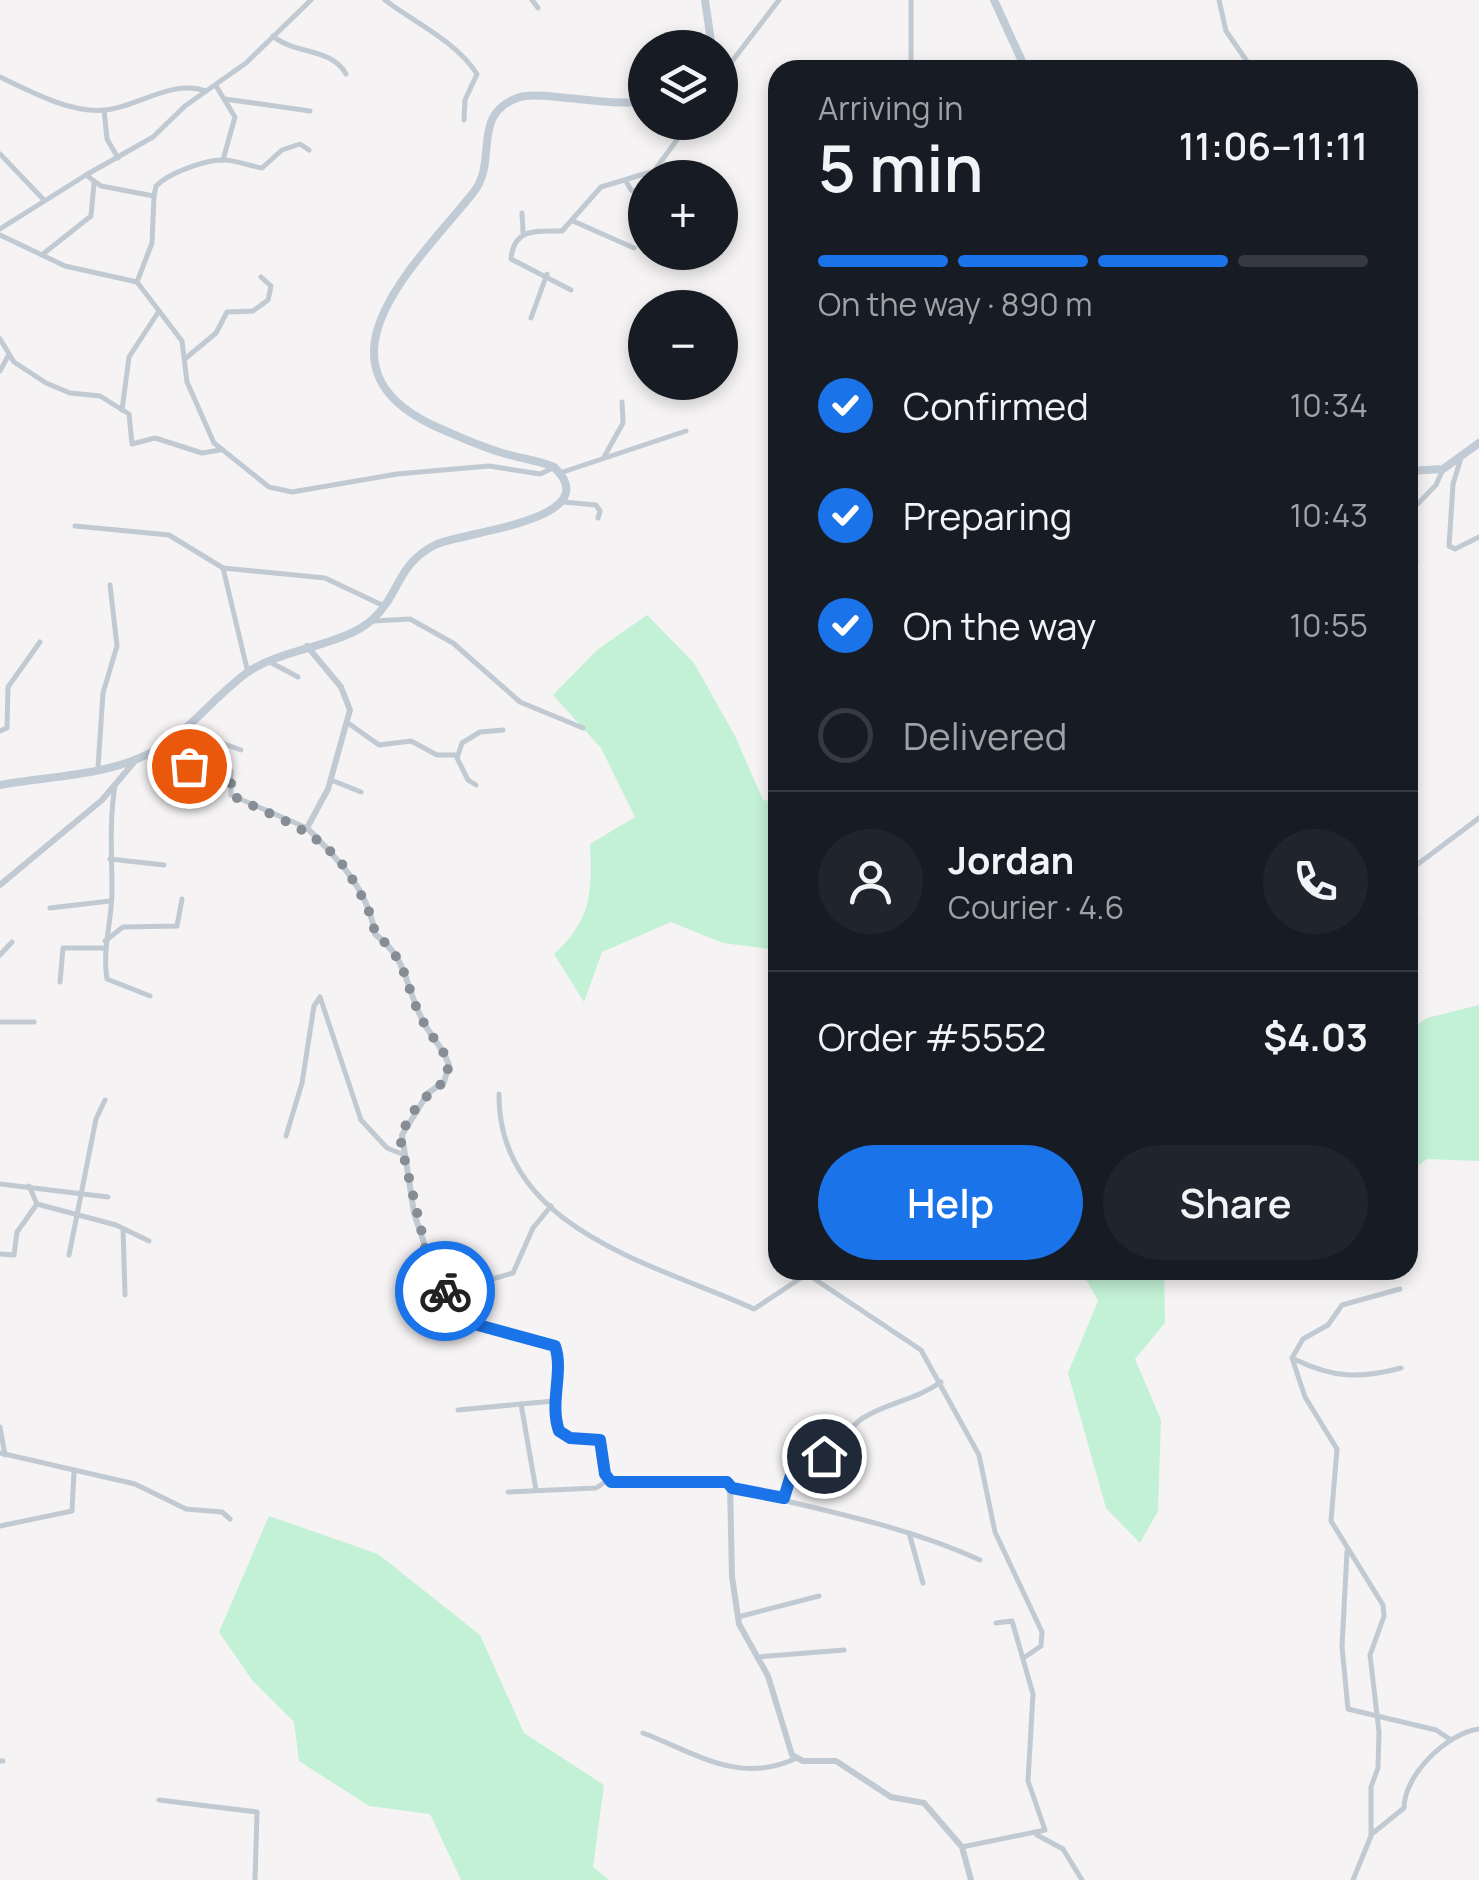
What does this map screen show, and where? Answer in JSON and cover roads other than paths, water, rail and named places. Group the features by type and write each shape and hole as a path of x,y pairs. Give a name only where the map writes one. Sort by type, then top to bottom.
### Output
{"main road":[{"path":"705,0 709,30"},
{"path":"994,0 1021,60"},
{"path":"0,786 136,760 153,752 248,673 268,661 370,622 384,606 404,568 438,543 538,518 560,502 565,484 557,470 466,440 405,409 376,367 376,326 402,277 443,233 485,176 485,130 498,108 525,96 628,103"},
{"path":"1418,470 1443,470 1479,443"}],"street":[{"path":"311,0 153,137 43,199 0,232 65,266 137,282 182,341 186,376 196,408 220,450 269,487 292,492 396,474 489,466 540,474 602,459 686,431"},
{"path":"385,0 455,49 474,69 464,120"},
{"path":"532,0 538,8"},
{"path":"738,54 780,0"},
{"path":"910,60 911,0"},
{"path":"1219,0 1226,31 1246,60"},
{"path":"273,36 290,47 331,58 346,74"},
{"path":"0,77 30,92 104,110 172,90 206,91"},
{"path":"215,86 235,123 223,160"},
{"path":"225,99 310,111"},
{"path":"104,110 107,140 118,158"},
{"path":"523,232 562,231 601,188 660,166 678,140"},
{"path":"137,282 152,243 156,186 168,177 223,160 265,168 287,147 300,144 310,150"},
{"path":"0,154 43,199"},
{"path":"86,175 94,182 154,196"},
{"path":"626,181 628,187"},
{"path":"42,254 91,216 94,182"},
{"path":"522,213 523,232 511,259 547,274 571,290"},
{"path":"573,221 628,245"},
{"path":"532,318 547,274"},
{"path":"186,358 216,332 227,312 253,312 268,300 271,286 262,278"},
{"path":"122,410 129,357 159,311"},
{"path":"0,339 19,366 57,388 100,396 132,416 135,445 155,438 202,453 220,450"},
{"path":"0,371 9,354"},
{"path":"602,459 623,423 622,402"},
{"path":"1460,458 1453,484 1449,546 1456,548 1479,537"},
{"path":"1418,504 1436,485 1443,470"},
{"path":"560,502 596,505 600,508 598,518"},
{"path":"75,526 169,535 223,568 325,578 384,606"},
{"path":"223,568 248,673"},
{"path":"98,768 103,693 117,646 110,584"},
{"path":"370,622 410,618 453,643 520,702 583,728"},
{"path":"0,731 7,728 8,687 40,642"},
{"path":"306,828 331,780 348,723 346,694 307,646"},
{"path":"268,661 298,677"},
{"path":"348,723 379,745 410,741 437,756 457,755"},
{"path":"182,728 241,750"},
{"path":"457,755 472,735 504,730"},
{"path":"153,752 198,769 231,772 231,795 306,828 340,859 370,910 375,934 390,944 401,962 416,1010 448,1060 444,1082 428,1093 403,1128 402,1154 425,1246 424,1274 454,1302 467,1322 555,1346 556,1422 564,1435 600,1440 608,1480"},
{"path":"457,755 463,772 476,785"},
{"path":"0,885 116,786 136,760"},
{"path":"331,780 361,792"},
{"path":"116,786 104,944 108,981 150,996"},
{"path":"1418,864 1479,818"},
{"path":"110,859 164,865"},
{"path":"60,982 63,948 104,944 123,926 178,926 182,899"},
{"path":"50,908 110,901"},
{"path":"0,955 12,942"},
{"path":"286,1136 302,1083 314,1006 320,998 361,1120 387,1148 402,1154"},
{"path":"0,1022 34,1022"},
{"path":"499,1094 499,1121 506,1147 552,1206 617,1255 754,1309 797,1280"},
{"path":"69,1255 96,1119 105,1100"},
{"path":"0,1184 108,1198"},
{"path":"29,1186 37,1204 122,1227 150,1241"},
{"path":"0,1254 14,1255 17,1232 37,1204"},
{"path":"454,1302 470,1299 490,1280 513,1274 533,1228 552,1206"},
{"path":"122,1227 127,1258 124,1296"},
{"path":"818,1280 914,1342 941,1382 979,1455 995,1532 1044,1638 1041,1646 1025,1657"},
{"path":"1353,1880 1371,1836 1371,1786 1378,1768 1379,1716 1370,1654 1384,1616 1383,1605 1331,1521 1336,1449 1304,1397 1292,1358 1302,1339 1328,1324 1342,1305 1400,1288"},
{"path":"1292,1358 1334,1376 1363,1378 1400,1368"},
{"path":"784,1498 791,1475 832,1452 848,1429 862,1418 892,1404 916,1399 941,1382"},
{"path":"458,1410 554,1401"},
{"path":"521,1404 536,1491"},
{"path":"0,1427 3,1454 136,1484 186,1509 219,1512 230,1519"},
{"path":"0,1526 72,1512 74,1472"},
{"path":"608,1480 625,1485 727,1482 732,1488 784,1498 909,1534 980,1560"},
{"path":"508,1492 596,1488 608,1480"},
{"path":"732,1488 732,1577 738,1618 754,1657 768,1676 796,1758"},
{"path":"909,1534 923,1583"},
{"path":"1347,1547 1345,1704 1348,1709 1436,1730 1450,1740"},
{"path":"738,1618 819,1596"},
{"path":"962,1847 1045,1830 1028,1781 1033,1698 1025,1657 1012,1621 996,1623"},
{"path":"754,1657 844,1650"},
{"path":"1371,1836 1404,1808 1405,1796 1418,1775 1450,1740 1479,1728"},
{"path":"643,1733 730,1767 755,1772 777,1768 796,1758 836,1760 891,1797 924,1803 962,1847 972,1880"},
{"path":"158,1800 257,1812 256,1880"},
{"path":"1036,1834 1063,1849 1082,1880"}]}
